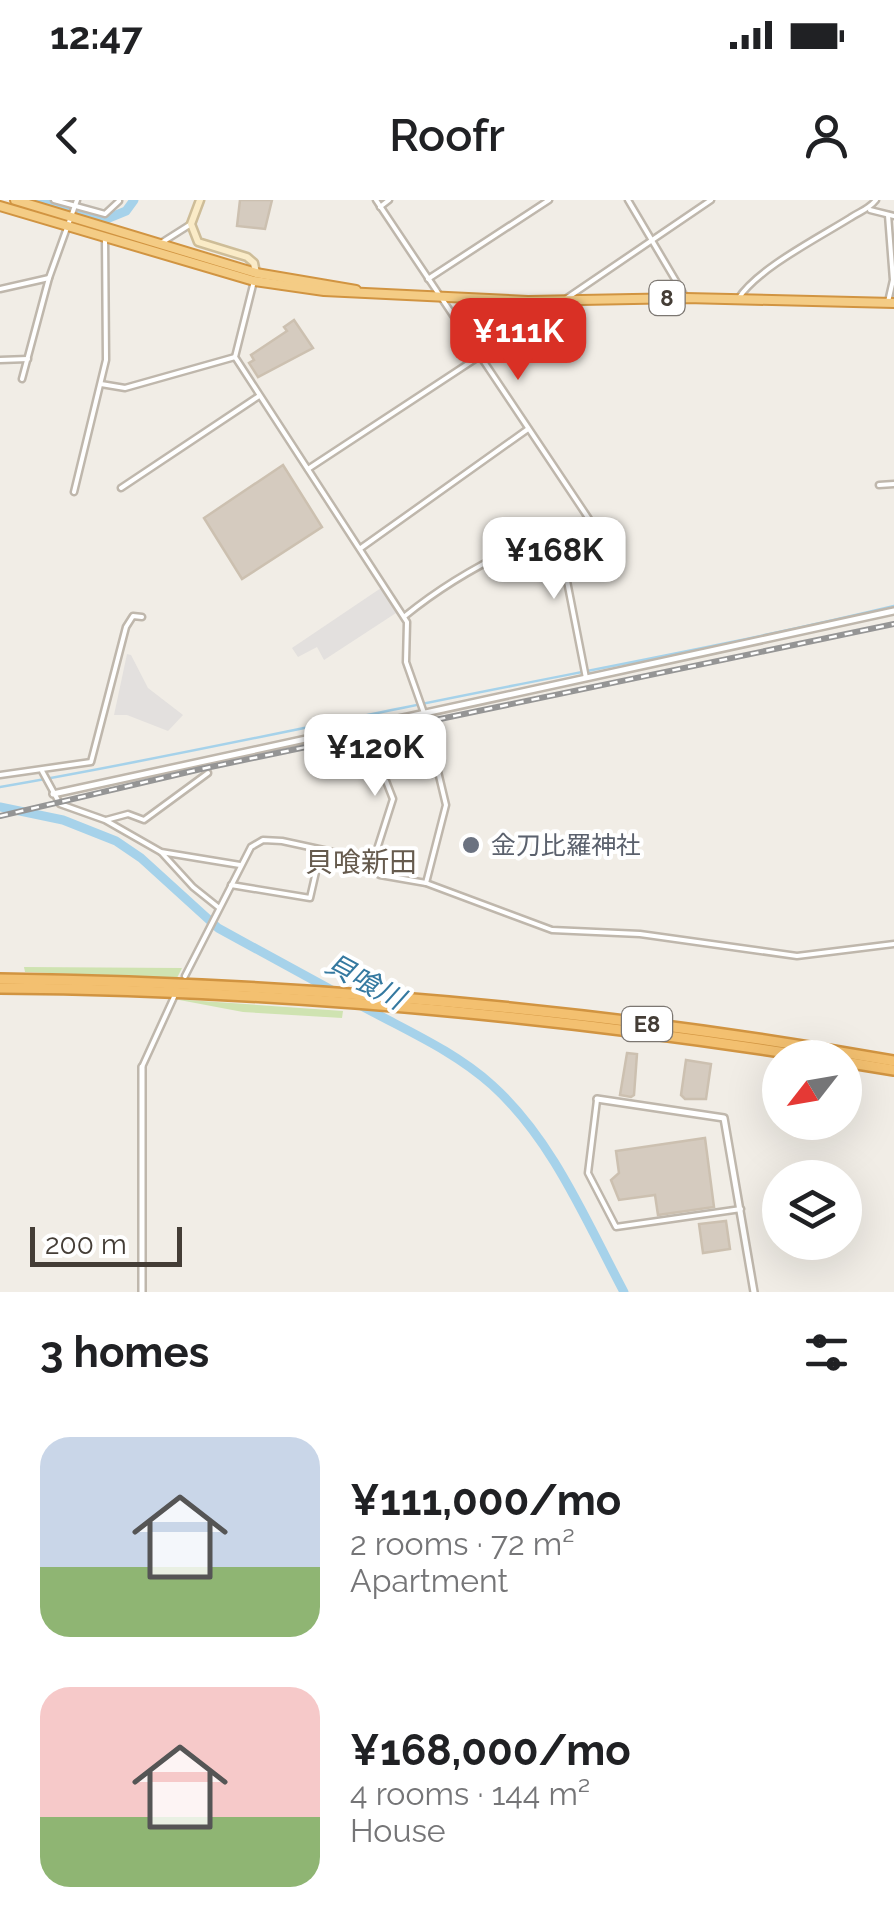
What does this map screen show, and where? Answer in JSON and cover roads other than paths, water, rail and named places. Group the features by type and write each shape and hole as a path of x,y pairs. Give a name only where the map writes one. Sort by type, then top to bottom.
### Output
{"highway":[{"name":"8","path":"15,200 255,277"},
{"name":"8","path":"0,206 70,219 104,237 255,277 410,298 891,303"},
{"name":"E8","path":"0,978 399,997 696,1030 894,1061"},
{"name":"E8","path":"0,988 419,1008 762,1050"},
{"path":"862,1065 894,1070"}],"main road":[{"path":"200,200 191,224 198,242 247,257 254,263 255,277"}],"street":[{"path":"54,200 76,203 104,214 120,201"},
{"path":"376,200 589,519 446,582 405,616"},
{"path":"380,206 389,200"},
{"path":"428,280 549,200"},
{"path":"628,200 686,298"},
{"path":"308,468 711,200"},
{"path":"738,299 760,276 869,210 876,200"},
{"path":"22,379 49,278 76,203"},
{"path":"869,210 891,216 891,303"},
{"path":"157,245 191,224"},
{"path":"74,492 106,360 104,237"},
{"path":"255,277 235,357 405,616 406,662 418,692 446,805 426,883"},
{"path":"0,289 49,278"},
{"path":"101,384 124,388 235,357"},
{"path":"0,360 28,359"},
{"path":"121,488 259,396"},
{"path":"361,548 528,429"},
{"path":"878,485 894,484"},
{"path":"557,530 585,677"},
{"path":"51,791 894,612"},
{"path":"0,775 42,773 91,762 126,627 133,616 142,617"},
{"path":"341,744 386,781 393,800 371,868"},
{"path":"42,773 60,804 104,820 160,852 219,909"},
{"path":"104,820 128,814 144,820 208,773"},
{"path":"184,976 251,847 263,840 321,849 390,878 426,883 552,930 640,934 796,956 894,944"},
{"path":"230,885 310,898 321,849"},
{"path":"160,852 242,866"},
{"path":"142,1292 142,1066 174,996"},
{"path":"741,1209 616,1228 588,1173 597,1099 724,1118 741,1209 754,1292"}],"waterway":[{"path":"39,200 104,220 126,211 134,200"},
{"path":"0,787 894,606"},
{"name":"貝喰川","path":"0,807 63,820 116,841 141,858 218,928 337,993"},
{"name":"貝喰川","path":"360,1005 461,1061 514,1107 567,1182 624,1292"}],"railway":[{"path":"0,816 201,769 894,624"}],"place":[{"name":"金刀比羅神社","path":"471,845"}],"district":[{"name":"貝喰新田","path":"361,862"}]}
